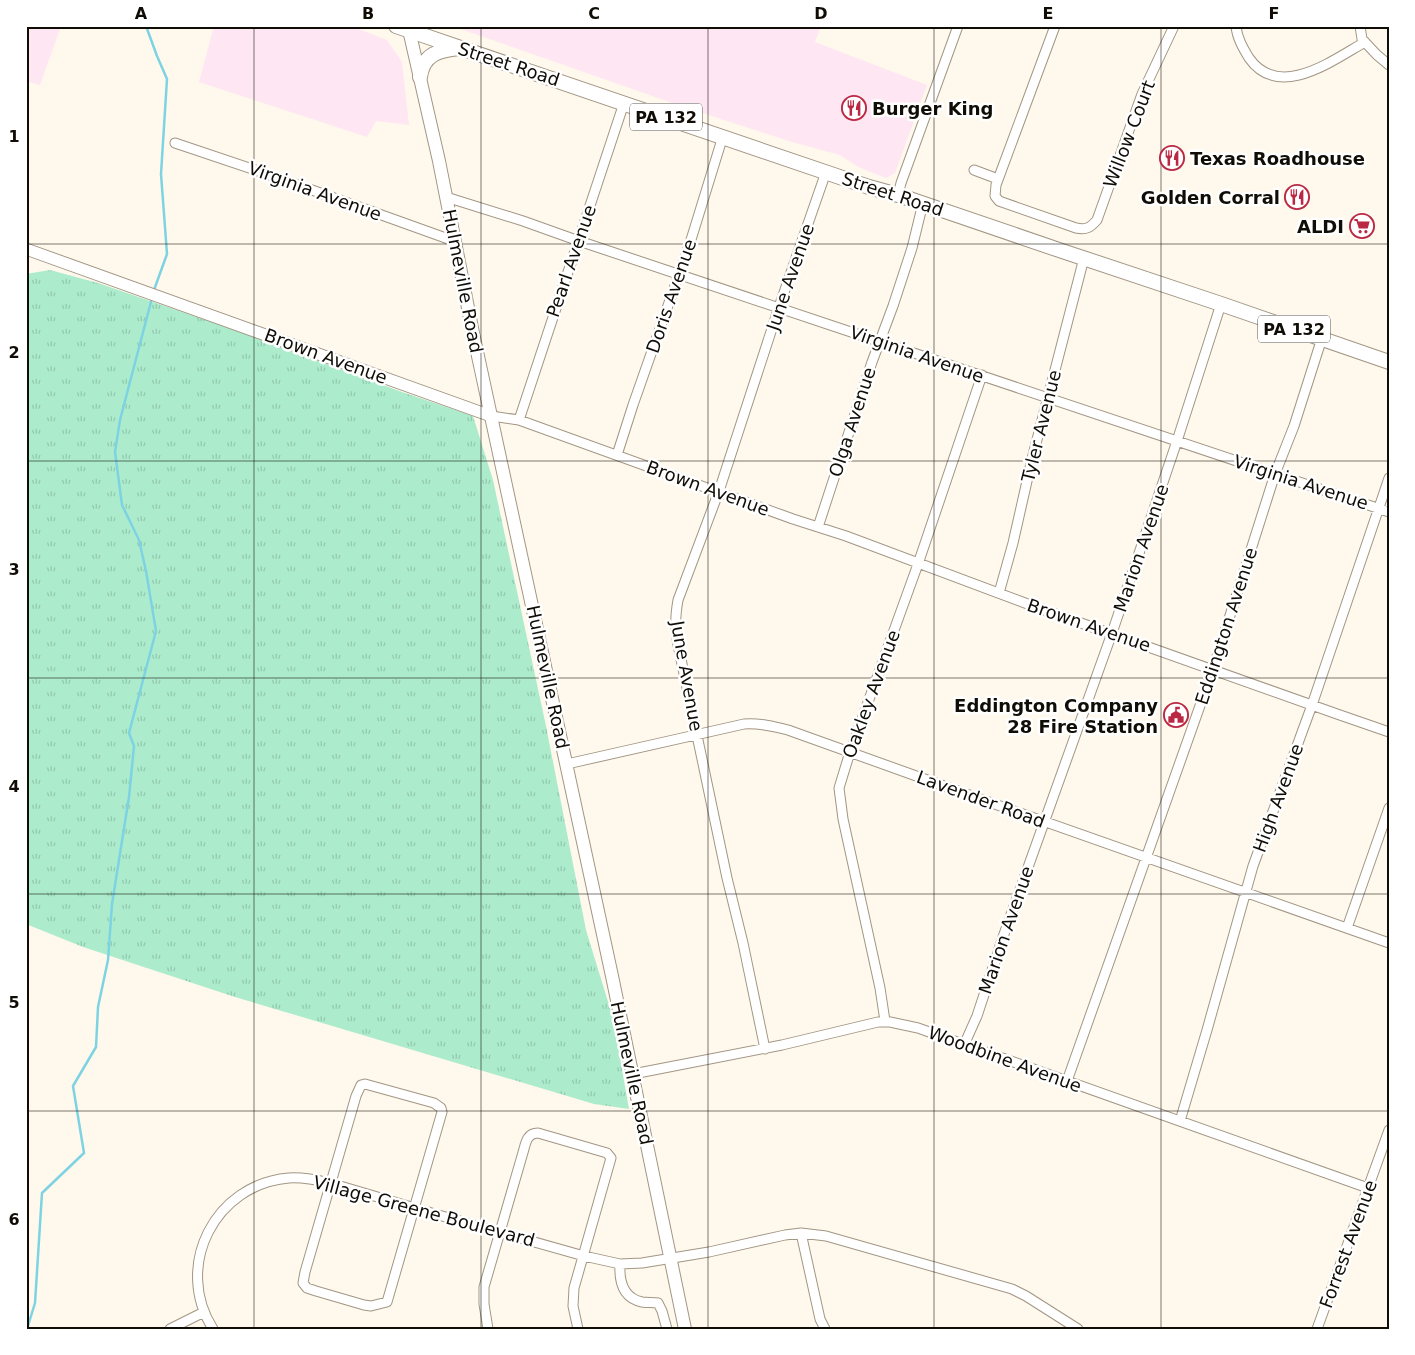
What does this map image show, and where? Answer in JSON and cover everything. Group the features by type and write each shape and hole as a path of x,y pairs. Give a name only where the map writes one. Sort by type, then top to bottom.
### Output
{"main road":[{"name":"Street Road","path":"404,28 1389,362"},
{"name":"Hulmeville Road","path":"404,28 420,77 439,161 454,241 633,1074 685,1329"},
{"path":"420,77 424,64 434,54 460,48"}],"street":[{"path":"898,195 958,26"},
{"path":"974,170 998,179 1055,26"},
{"path":"1236,26 1242,47 1254,65 1266,73 1277,76 1294,76 1314,71 1365,42"},
{"path":"1360,26 1362,38 1377,56 1389,66"},
{"name":"Willow Court","path":"998,179 995,196 999,201 1076,228 1084,230 1091,227 1097,220 1142,94 1170,27"},
{"name":"Pearl Avenue","path":"519,420 624,103"},
{"name":"Doris Avenue","path":"617,455 680,274 723,136"},
{"name":"Virginia Avenue","path":"176,143 454,241"},
{"name":"June Avenue","path":"764,1048 678,645 675,615 678,600 719,492 779,307 826,172"},
{"name":"Virginia Avenue","path":"446,196 1389,512"},
{"name":"Olga Avenue","path":"818,527 912,248 923,203"},
{"name":"Brown Avenue","path":"26,249 491,416 519,420 1389,732"},
{"name":"Tyler Avenue","path":"999,593 1084,258"},
{"name":"Marion Avenue","path":"964,1044 977,1016 1002,937 1112,633 1221,304"},
{"name":"Eddington Avenue","path":"1067,1081 1213,669 1275,474 1294,426 1322,338"},
{"name":"Oakley Avenue","path":"886,1022 843,819 839,788 982,375"},
{"name":"High Avenue","path":"1180,1121 1263,835 1292,763 1389,478"},
{"name":"Lavender Road","path":"567,764 744,724 764,724 788,730 1389,943"},
{"path":"1346,928 1389,808"},
{"name":"Woodbine Avenue","path":"633,1074 764,1048 878,1022 902,1024 964,1044 1368,1188"},
{"path":"369,1084 434,1103 441,1108 442,1112 387,1302 371,1306 304,1286 303,1280 330,1183 356,1096 362,1085 369,1084"},
{"name":"Forrest Avenue","path":"1317,1329 1389,1130"},
{"path":"488,1329 484,1304 484,1287 527,1138 530,1134 534,1133 607,1153 611,1158 573,1296 578,1329"},
{"name":"Village Greene Boulevard","path":"213,1329 204,1312 198,1286 200,1253 210,1228 227,1206 253,1188 280,1179 300,1178 330,1183 584,1256 620,1264 670,1259 785,1235 802,1233 826,1236 999,1285 1026,1296 1078,1329"},
{"path":"802,1233 820,1320 825,1329"},
{"path":"620,1264 620,1281 623,1287 636,1300 658,1303 666,1329"},
{"path":"170,1329 204,1312"}],"shaded area":[{"path":"26,26 61,26 40,85 26,81"},
{"path":"214,26 351,26 387,40 402,62 409,125 376,121 367,137 199,82"},
{"path":"452,26 821,26 815,42 927,85 895,173 886,178 858,167 840,155 792,142 678,105"}],"green space":[{"path":"50,270 98,283 246,334 402,392 473,416 493,480 546,726 586,930 613,1018 629,1109 594,1104 235,997 83,947 26,924 26,274"}],"waterway":[{"path":"146,26 167,79 161,174 167,254 154,290"},
{"path":"27,1329 35,1303 42,1193 84,1153 73,1086 96,1047 98,1007 108,960 112,904 129,797 134,746 129,733 156,631 139,540 122,505 115,452 120,420 152,298"}],"place":[{"name":"Burger King","path":"854,108"},
{"name":"Texas Roadhouse","path":"1172,158"},
{"name":"Golden Corral","path":"1297,197"},
{"name":"ALDI","path":"1362,226"},
{"name":"Eddington Company 28 Fire Station","path":"1176,715"}]}
